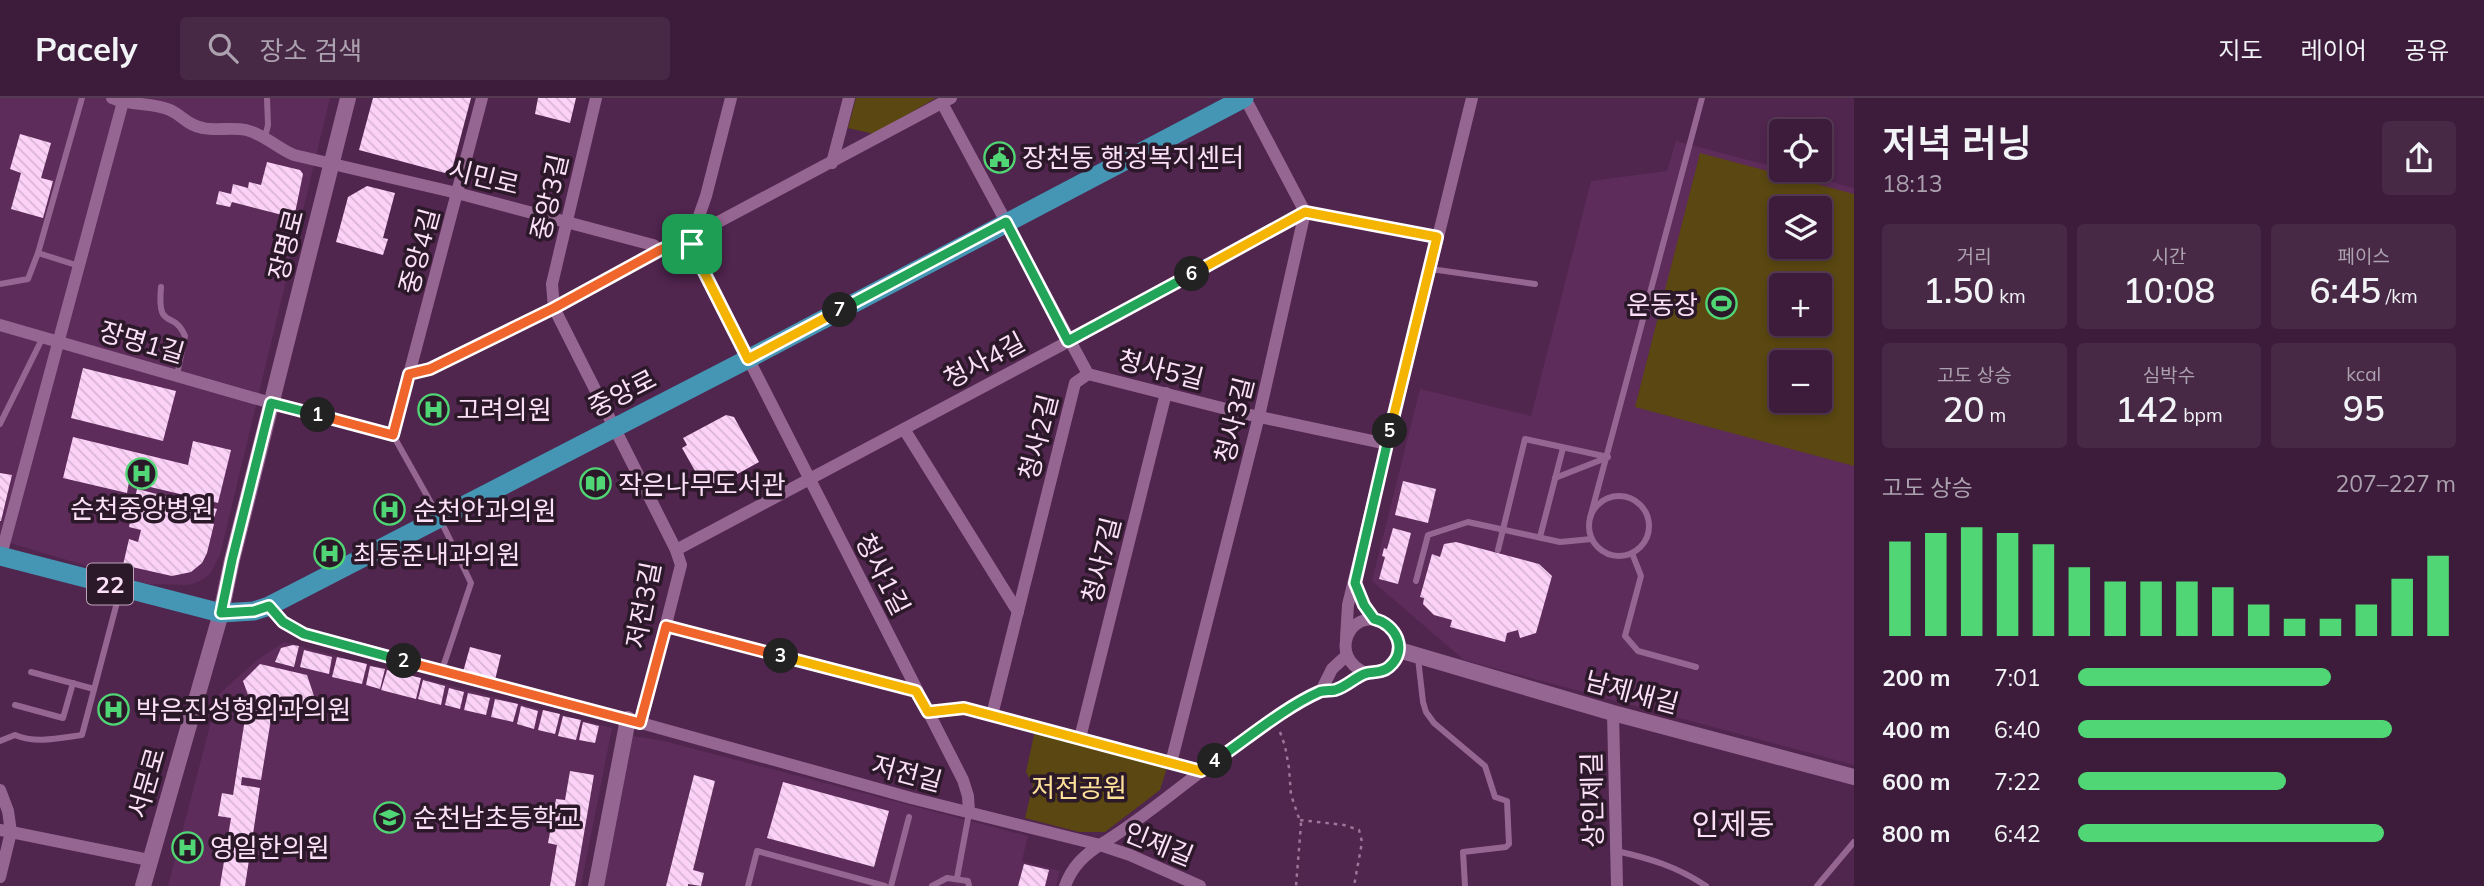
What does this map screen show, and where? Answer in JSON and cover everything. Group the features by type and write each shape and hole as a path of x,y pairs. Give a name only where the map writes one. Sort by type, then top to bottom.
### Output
{"main road":[{"name":"중앙로","path":"0,557 221,613 254,611 269,606 748,359 1244,98"}],"street":[{"name":"장명로","path":"221,613 348,98"},
{"name":"중앙4길","path":"393,435 482,98"},
{"name":"중앙3길","path":"596,98 552,285 554,308 613,427"},
{"path":"692,236 706,195 731,98"},
{"path":"831,163 849,98"},
{"path":"1244,98 1305,212 1437,237"},
{"path":"1366,673 1358,670 1346,656 1348,605 1472,98"},
{"name":"시민로","path":"119,100 170,110 189,125 206,129 246,130 265,137 278,149 457,193 653,245 660,250"},
{"path":"0,557 79,266 119,100"},
{"path":"409,374 430,369 554,308 946,100"},
{"name":"청사2길","path":"946,100 1006,222 1068,341 1088,373 1076,383 992,715"},
{"name":"청사4길","path":"676,550 1305,212"},
{"name":"청사3길","path":"1171,763 1259,416 1305,212"},
{"name":"청사1길","path":"692,236 694,252 963,780 969,813"},
{"name":"장명1길","path":"0,325 271,403"},
{"name":"청사5길","path":"1088,373 1259,416 1387,444"},
{"name":"청사7길","path":"1080,738 1166,393"},
{"path":"271,403 393,435"},
{"name":"저전3길","path":"596,886 634,721 666,626 681,565 676,550 613,427"},
{"path":"904,429 1018,612"},
{"path":"1355,583 1364,605 1374,619"},
{"name":"저전길","path":"269,606 283,622 304,634 969,813 1100,845"},
{"name":"서문로","path":"143,886 221,613"},
{"path":"1065,886 1070,871 1086,854 1127,829 1201,771 1274,719 1321,691 1335,690 1366,673 1384,671 1396,659 1399,650 1396,633 1382,621 1374,619 1356,624 1346,638"},
{"path":"666,626 916,691"},
{"name":"남제새길","path":"1399,650 1614,713 1854,777"},
{"path":"1321,691 1332,669 1346,656"},
{"path":"928,712 964,708 1201,771"},
{"name":"상인제길","path":"1614,713 1617,886"},
{"path":"0,790 8,811 0,877"},
{"path":"6,831 149,860"},
{"name":"인제길","path":"1100,845 1130,855 1200,886"}],"lane":[{"path":"0,284 28,279 38,253 82,98"},
{"path":"265,137 268,125 267,98"},
{"path":"1590,518 1606,499 1623,496 1639,503 1649,526 1644,542 1632,554 1616,556 1602,551 1592,539 1590,518 1702,98"},
{"path":"38,253 79,266"},
{"path":"1429,268 1535,284"},
{"path":"161,287 161,313 164,318 180,326 185,336 177,375"},
{"path":"0,424 43,337"},
{"path":"393,435 439,517 471,583 441,672"},
{"path":"1497,550 1525,439 1608,457"},
{"path":"1540,537 1563,448"},
{"path":"1555,478 1608,457"},
{"path":"1416,581 1428,535 1468,522 1560,541 1592,539"},
{"path":"1632,554 1642,576 1625,636 1638,651 1696,667"},
{"path":"0,741 15,735 24,739 48,740 82,735 121,587"},
{"path":"1418,656 1426,712 1434,723 1485,766 1495,797 1507,801 1509,844 1506,847 1463,852 1465,886"},
{"path":"31,672 94,689"},
{"path":"15,705 64,718 73,683"},
{"path":"957,878 969,813"},
{"path":"891,886 909,817"},
{"path":"1817,886 1854,842"},
{"path":"1616,850 1662,862 1689,874 1706,886"},
{"path":"748,886 757,851 885,886"},
{"path":"932,886 947,878 968,881 969,886"}],"path":[{"path":"1274,719 1285,746 1291,795 1300,820 1296,886"},
{"path":"1300,820 1344,825 1359,831 1362,842 1354,886"}],"shaded area":[{"path":"0,98 330,98 220,555 210,574 200,581 189,585 147,584 0,540"},
{"path":"1676,141 1769,166 1769,182 1831,182 1854,188 1854,765 1464,660 1372,581 1420,389 1531,416 1591,181 1667,171"},
{"name":"순천남초등학교","path":"284,642 612,728 581,886 168,886 218,695 257,660"},
{"path":"632,736 660,740 1028,836 1022,861 1060,871 1056,886 603,886"}],"green space":[{"path":"856,98 936,98 874,134 848,128"},
{"name":"운동장","path":"1700,153 1769,171 1769,182 1809,182 1854,194 1854,466 1635,407"},
{"name":"저전공원","path":"1035,730 1165,766 1160,790 1105,832 1079,832 1025,818 1033,785 1026,772"}],"building":[{"path":"373,98 471,98 453,166 445,173 359,150"},
{"path":"538,98 576,98 570,123 535,114"},
{"path":"20,134 51,143 41,178 53,181 43,218 11,209 21,173 10,169"},
{"path":"267,162 300,170 303,174 294,218 232,202 230,207 216,204 219,191 231,194 233,184 248,188 249,182 261,185"},
{"path":"367,186 395,193 383,238 388,239 383,255 336,242 348,197"},
{"path":"83,368 176,391 163,441 71,418"},
{"path":"726,415 734,417 759,462 714,487 706,473 699,478 682,448 687,445 683,438"},
{"path":"73,437 188,465 193,441 231,450 218,503 129,482 127,493 63,478"},
{"path":"0,473 12,475 1,521 0,521"},
{"path":"1403,481 1436,489 1428,523 1395,515"},
{"path":"137,489 177,499 174,515 214,524 207,553 202,563 191,572 172,576 123,565 129,539 138,542 141,530 129,527"},
{"path":"178,500 217,509 214,518 176,509"},
{"path":"1393,528 1411,533 1398,584 1379,579 1385,557 1382,556 1384,548 1387,549"},
{"path":"1456,542 1539,564 1552,576 1536,633 1520,638 1518,630 1507,633 1505,642 1450,627 1452,620 1434,615 1423,604 1424,598 1420,597 1432,554 1440,557 1444,544"},
{"path":"299,646 294,667 275,662 281,648"},
{"path":"470,647 501,655 495,680 463,672"},
{"path":"304,650 332,657 329,674 300,667"},
{"path":"337,657 367,664 362,684 332,677"},
{"path":"260,664 307,675 315,699 299,716 252,706 243,681"},
{"path":"370,666 385,669 380,689 366,685"},
{"path":"387,670 421,678 416,699 381,690"},
{"path":"423,680 445,686 441,705 418,699"},
{"path":"449,688 464,692 460,709 445,705"},
{"path":"468,693 490,698 486,715 464,710"},
{"path":"495,699 518,704 513,722 491,717"},
{"path":"247,706 272,713 261,780 242,777 241,785 260,788 245,886 220,886 231,818 218,816 222,793 233,795"},
{"path":"521,706 538,711 534,729 517,724"},
{"path":"543,710 560,714 555,734 538,730"},
{"path":"563,716 581,720 576,740 558,736"},
{"path":"583,722 599,726 595,743 579,740"},
{"path":"570,771 594,775 575,886 550,886 557,845 548,843 556,799 565,800"},
{"path":"694,775 715,781 693,870 704,873 701,886 666,886"},
{"path":"783,782 889,811 874,867 767,838"},
{"path":"1024,864 1049,870 1045,886 1018,886"}],"place":[{"name":"장천동 행정복지센터","path":"999,157"},
{"name":"운동장","path":"1721,304"},
{"name":"고려의원","path":"433,409"},
{"name":"순천중앙병원","path":"142,473"},
{"name":"작은나무도서관","path":"595,484"},
{"name":"순천안과의원","path":"390,510"},
{"name":"최동준내과의원","path":"330,554"},
{"name":"박은진성형외과의원","path":"113,709"},
{"name":"순천남초등학교","path":"390,817"},
{"name":"영일한의원","path":"187,847"}],"district":[{"name":"인제동","path":"1733,824"}],"route":[{"path":"1305,212 1437,237 1355,583 1359,596 1374,619 1390,626 1396,633 1399,650 1396,659 1384,671 1366,673 1335,690 1321,691 1274,719 1201,771 964,708 928,712 916,691 666,626 640,723 304,634 283,622 269,606 254,611 221,613 271,403 393,435 409,374 430,369 692,236 692,244 748,359 1006,222 1068,341 1305,212"}]}
